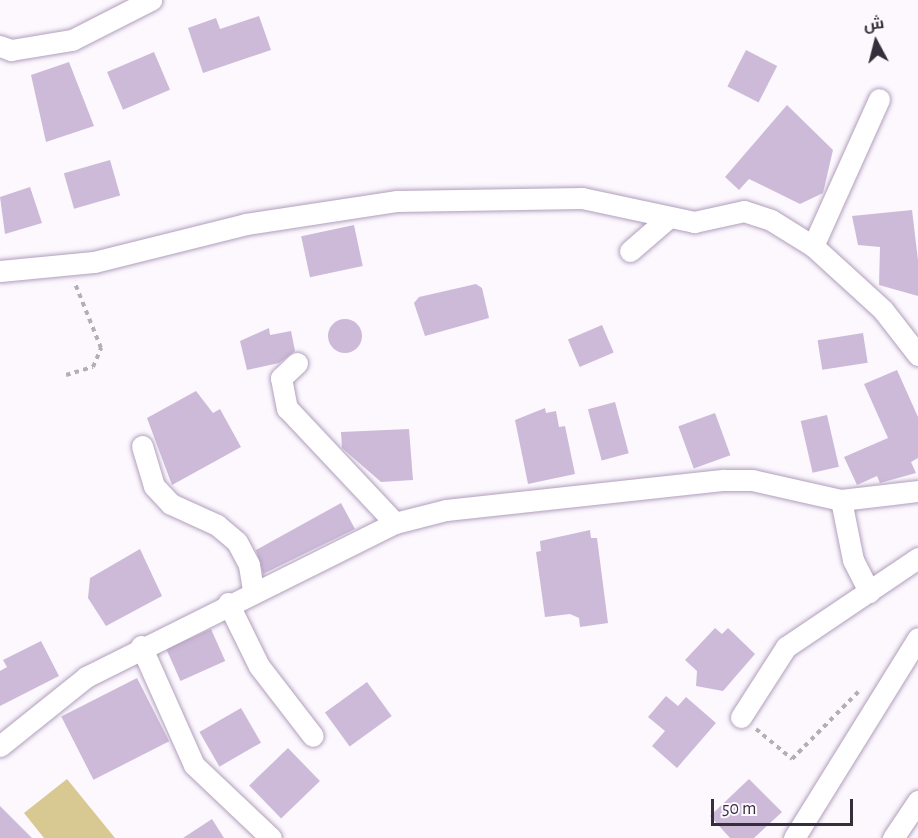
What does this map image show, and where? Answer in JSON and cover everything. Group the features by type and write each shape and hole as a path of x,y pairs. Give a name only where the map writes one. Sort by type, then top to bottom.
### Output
{"street":[{"path":"0,46 72,40 152,0"},
{"path":"813,246 879,99"},
{"path":"0,271 66,264 246,224 397,201 582,198 667,219 694,222 744,211 771,220 813,246 884,310 918,355"},
{"path":"630,251 667,219"},
{"path":"297,363 281,378 287,408 395,523"},
{"path":"142,446 154,486 171,504 217,525 237,542 249,565 253,591"},
{"path":"0,746 86,677 141,646 395,523 446,510 724,480 752,480 841,500 918,491"},
{"path":"841,500 853,560 868,592"},
{"path":"741,717 786,647 918,558"},
{"path":"228,603 258,666 313,736"},
{"path":"794,838 918,638"},
{"path":"141,646 194,765 271,838"},
{"path":"893,838 918,801"}],"path":[{"path":"66,264 101,348 93,367 66,375"},
{"path":"741,717 792,759 868,683"}],"shaded area":[{"path":"67,779 115,838 44,838 24,813"}],"building":[{"path":"259,16 271,50 203,73 188,28 216,18 220,29"},
{"path":"746,50 777,66 759,102 727,87"},
{"path":"154,52 170,90 123,110 107,72"},
{"path":"69,62 94,126 46,142 31,75"},
{"path":"787,105 833,150 823,193 800,204 749,179 739,190 725,177"},
{"path":"110,160 120,196 74,209 64,173"},
{"path":"30,187 42,223 5,234 0,197"},
{"path":"912,210 918,260 918,296 879,285 880,247 858,245 852,216"},
{"path":"354,225 363,266 310,277 301,236"},
{"path":"476,284 482,288 489,318 425,336 414,303 419,297"},
{"path":"345,319 357,324 362,336 357,348 345,353 333,348 328,336 333,324"},
{"path":"602,325 614,353 580,367 568,339"},
{"path":"269,328 270,335 291,331 295,351 279,363 247,370 240,341"},
{"path":"863,333 868,363 822,370 818,340"},
{"path":"897,370 918,417 918,458 911,462 916,473 880,483 877,476 857,485 844,457 888,438 864,384"},
{"path":"196,391 213,413 220,409 241,447 172,485 147,418"},
{"path":"615,402 629,453 602,460 588,409"},
{"path":"545,408 546,413 556,411 559,427 565,426 575,474 528,484 515,420"},
{"path":"715,413 730,455 694,469 678,426"},
{"path":"827,415 839,467 813,473 801,421"},
{"path":"409,429 413,480 381,482 342,448 341,432"},
{"path":"341,503 355,529 263,574 256,550"},
{"path":"590,530 591,538 597,538 608,623 580,627 579,618 570,614 545,617 536,552 541,551 540,541"},
{"path":"140,549 162,596 106,626 88,598 90,578"},
{"path":"715,628 722,634 728,628 755,654 723,691 696,686 697,671 685,660"},
{"path":"211,629 225,661 180,681 166,649"},
{"path":"41,641 59,676 0,706 0,671 7,667 3,660"},
{"path":"137,678 169,741 93,780 61,717"},
{"path":"367,682 392,716 350,747 325,713"},
{"path":"666,696 678,706 686,697 716,723 677,768 652,746 665,731 648,717"},
{"path":"241,708 261,743 219,767 199,732"},
{"path":"288,748 320,781 281,819 249,786"},
{"path":"749,779 782,812 754,838 730,838 710,816"},
{"path":"0,806 32,838 0,838"},
{"path":"212,819 224,838 183,838"}]}
